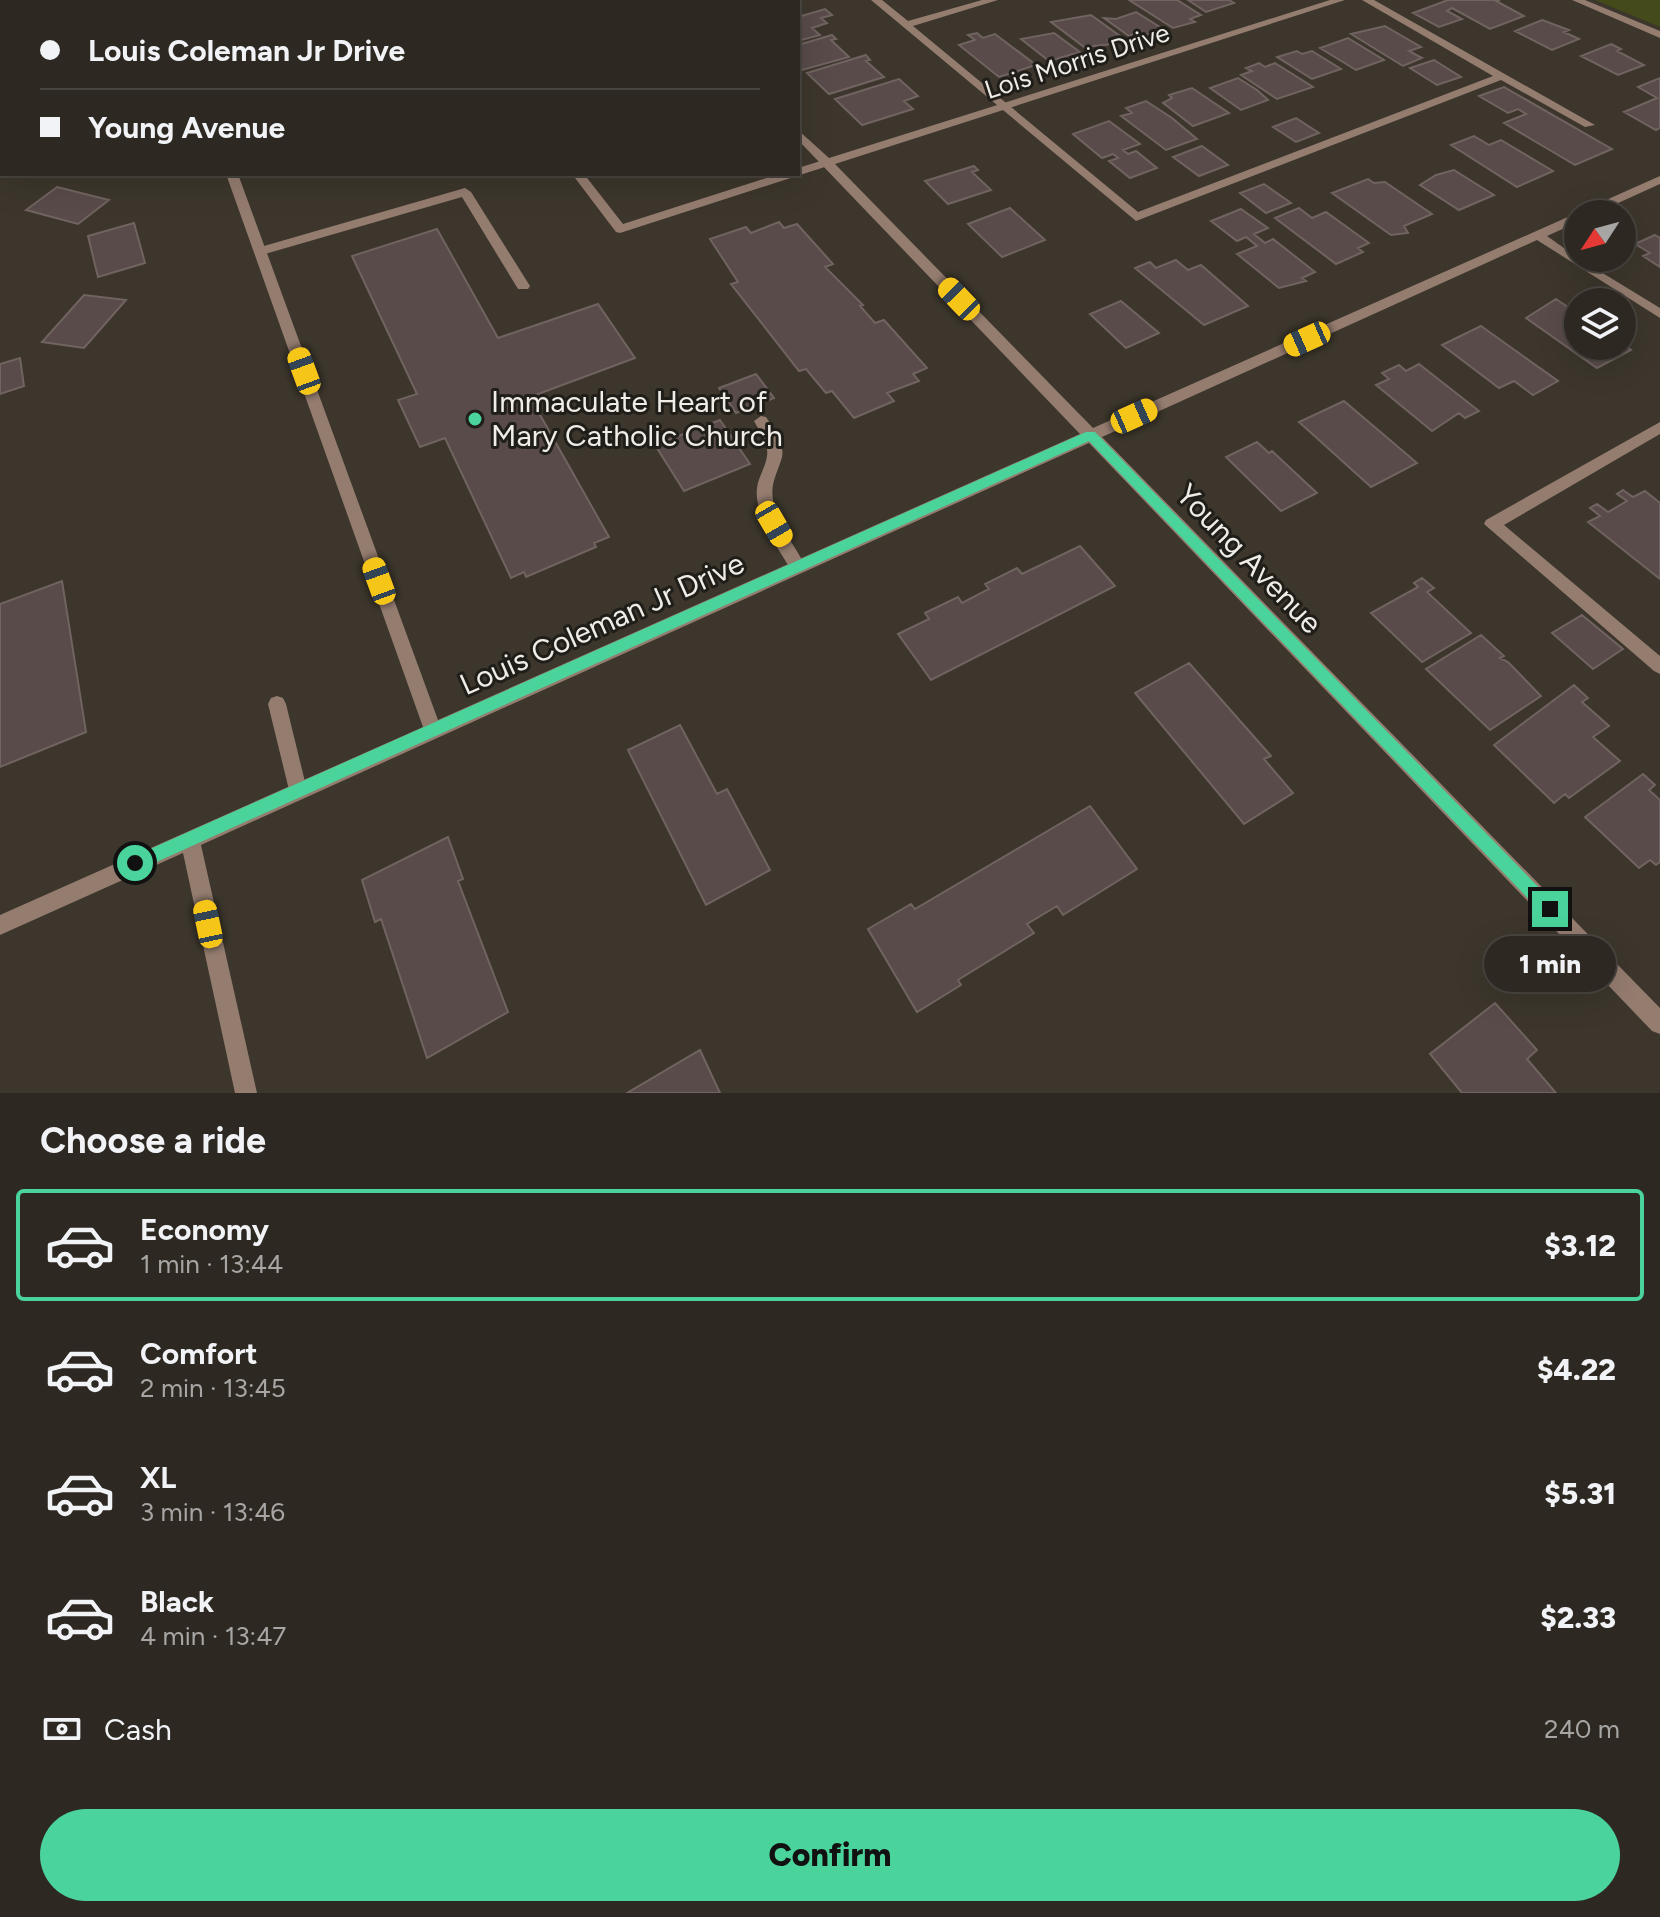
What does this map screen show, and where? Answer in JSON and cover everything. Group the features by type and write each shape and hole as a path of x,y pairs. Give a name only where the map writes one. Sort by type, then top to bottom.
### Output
{"street":[{"path":"876,0 1136,217 1502,76"},
{"path":"906,25 993,0"},
{"name":"Lois Morris Drive","path":"800,171 1340,0"},
{"path":"1367,0 1589,125"},
{"path":"1577,0 1660,35"},
{"name":"Young Avenue","path":"800,135 1660,1023"},
{"path":"233,176 433,730"},
{"path":"580,176 620,229 785,176"},
{"path":"1615,200 1660,180"},
{"path":"261,251 465,192 523,286"},
{"name":"Louis Coleman Jr Drive","path":"0,925 1564,223"},
{"path":"1537,235 1660,314"},
{"path":"761,421 771,437 775,455 765,472 762,503 798,567"},
{"path":"1660,427 1492,524 1660,666"},
{"path":"277,704 298,790"},
{"path":"190,839 246,1093"}],"green space":[{"path":"1595,0 1660,0 1660,27"}],"building":[{"path":"1129,0 1177,0 1201,15 1190,19 1195,22 1173,28"},
{"path":"1188,0 1229,0 1234,3 1206,12"},
{"path":"1448,0 1500,0 1496,1 1524,16 1490,29 1452,8 1447,11 1462,19 1439,27 1413,13"},
{"path":"825,9 832,15 821,18 827,23 812,28 820,35 800,40 800,16"},
{"path":"1136,12 1163,29 1143,36 1138,32 1129,36 1104,18 1116,19"},
{"path":"1091,15 1120,36 1108,40 1114,44 1084,47 1051,22"},
{"path":"1542,20 1569,30 1564,32 1579,39 1552,50 1515,31"},
{"path":"1385,26 1421,47 1409,51 1422,58 1403,66 1351,34"},
{"path":"977,33 983,38 995,34 1036,65 999,77 959,45 975,40 968,35"},
{"path":"1054,33 1080,52 1049,61 1021,39"},
{"path":"832,35 836,39 831,40 849,57 802,70 800,44"},
{"path":"1348,38 1384,60 1356,70 1320,48"},
{"path":"1611,44 1621,49 1617,51 1644,65 1618,75 1581,56"},
{"path":"1297,51 1302,54 1312,51 1341,69 1312,79 1277,57"},
{"path":"866,55 870,60 866,61 884,77 829,94 807,73"},
{"path":"1434,60 1461,77 1437,85 1410,68"},
{"path":"1259,63 1265,67 1275,63 1313,87 1277,99 1241,75 1252,71 1246,68"},
{"path":"1238,78 1268,100 1241,110 1210,88"},
{"path":"1660,78 1660,128 1656,130 1624,112 1657,98 1638,87"},
{"path":"899,79 918,96 904,101 913,109 862,125 835,99"},
{"path":"1504,87 1612,149 1575,165 1504,123 1526,114 1518,109 1508,113 1479,96"},
{"path":"1192,88 1229,113 1193,126 1163,103 1172,98 1169,95"},
{"path":"1146,101 1197,139 1166,150 1121,116 1132,113 1126,108"},
{"path":"1296,118 1319,133 1296,142 1273,127"},
{"path":"1109,121 1140,144 1123,150 1128,154 1136,151 1157,168 1130,178 1109,161 1118,158 1113,154 1102,158 1073,134"},
{"path":"1474,136 1489,145 1501,140 1553,171 1517,187 1451,145"},
{"path":"1202,146 1228,165 1199,176 1173,157"},
{"path":"974,166 978,170 972,172 991,190 948,204 925,181"},
{"path":"1454,170 1494,195 1459,210 1420,185 1436,175"},
{"path":"1368,179 1374,183 1385,182 1432,214 1404,226 1408,233 1391,235 1332,193"},
{"path":"1264,184 1291,203 1266,213 1240,193"},
{"path":"57,187 109,200 78,224 26,210"},
{"path":"1010,208 1045,240 1002,257 968,224"},
{"path":"1299,208 1312,218 1326,212 1369,243 1358,248 1363,252 1336,264 1275,218"},
{"path":"1241,209 1268,228 1254,234 1265,243 1273,239 1315,272 1302,278 1306,281 1279,288 1237,254 1257,246 1246,237 1237,241 1211,221"},
{"path":"779,222 784,228 797,224 833,264 825,267 863,305 860,306 875,323 884,320 927,368 913,374 919,381 887,393 894,401 854,418 832,391 826,393 806,369 799,371 731,284 738,282 710,239 746,227 751,233"},
{"path":"134,223 145,263 98,277 88,236"},
{"name":"Immaculate Heart of Mary Catholic Church","path":"437,229 498,338 598,304 635,358 530,397 609,537 594,543 596,547 526,577 524,572 511,578 445,438 420,447 398,400 417,394 352,256"},
{"path":"1655,235 1660,238 1660,267 1643,256 1650,253 1636,244"},
{"path":"1176,260 1188,270 1201,265 1248,306 1204,325 1135,268 1150,262 1156,268"},
{"path":"84,295 126,300 84,348 42,342"},
{"path":"1556,299 1564,304 1564,345 1526,318"},
{"path":"1121,301 1159,333 1126,348 1090,314"},
{"path":"1481,326 1558,381 1533,395 1514,381 1499,388 1442,345"},
{"path":"20,358 24,386 0,394 0,364"},
{"path":"1586,360 1612,360 1597,368"},
{"path":"1419,364 1479,411 1465,418 1459,413 1432,431 1376,385 1389,379 1382,373 1399,365 1406,371"},
{"path":"756,374 774,398 736,413 719,388"},
{"path":"1344,401 1417,463 1371,487 1299,422"},
{"path":"720,420 750,464 684,491 655,445"},
{"path":"1257,442 1269,453 1272,451 1317,493 1281,511 1226,457"},
{"path":"1623,490 1633,497 1645,491 1660,503 1660,579 1588,522 1600,516 1590,508 1597,504 1608,512 1627,501 1617,494"},
{"path":"1080,546 1115,586 931,680 898,634 929,619 925,613 958,597 962,603 989,589 985,584 1017,568 1022,574"},
{"path":"1422,578 1434,588 1427,592 1471,633 1422,662 1371,613 1418,587 1414,583"},
{"path":"62,581 86,732 0,767 0,604"},
{"path":"1582,615 1623,649 1593,669 1552,633"},
{"path":"1481,635 1504,656 1500,658 1508,662 1541,696 1490,730 1426,669"},
{"path":"1189,663 1271,756 1264,759 1293,793 1244,824 1135,693"},
{"path":"1574,685 1588,698 1582,702 1609,726 1593,737 1620,761 1569,798 1565,794 1554,803 1494,745"},
{"path":"680,725 717,794 727,789 770,870 706,905 628,750"},
{"path":"1643,774 1655,785 1649,790 1660,800 1660,862 1656,865 1650,860 1639,868 1585,817"},
{"path":"1090,806 1137,869 1063,915 1057,906 1027,924 1034,933 958,980 961,985 917,1012 868,929 911,904 915,909"},
{"path":"448,837 463,879 458,881 508,1012 427,1058 381,919 375,922 362,880"},
{"path":"1495,1003 1537,1050 1527,1059 1556,1093 1462,1093 1430,1054"},
{"path":"700,1050 720,1093 627,1093"}],"place":[{"name":"Immaculate Heart of Mary Catholic Church","path":"475,419"}],"route":[{"path":"135,863 1090,436 1550,909"}]}
